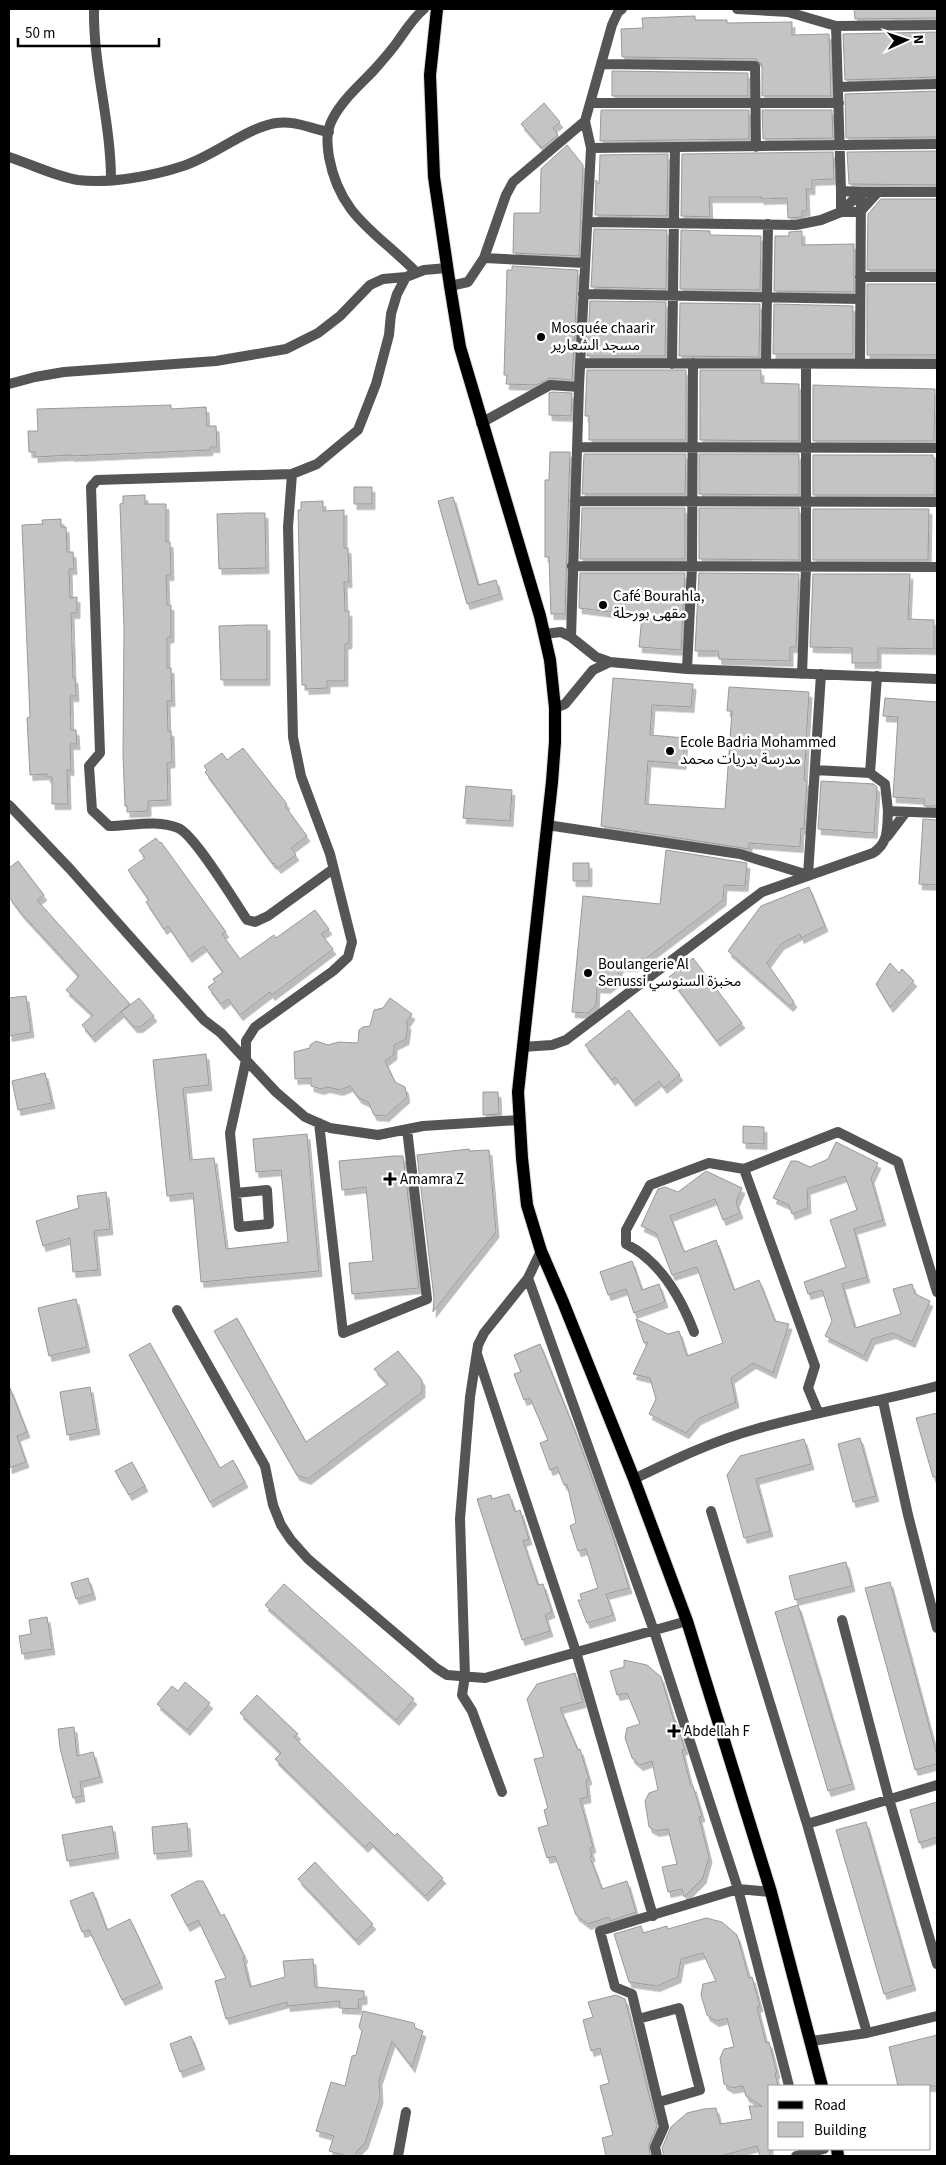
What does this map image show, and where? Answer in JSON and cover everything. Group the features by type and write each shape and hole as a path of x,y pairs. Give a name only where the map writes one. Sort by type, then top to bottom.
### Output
{"main road":[{"path":"437,9 430,75 434,177 460,347 481,423 514,524 544,634 550,660 555,708 553,766 518,1092 528,1205 541,1251 634,1479 687,1621 771,1892 812,2041 822,2085"}],"street":[{"path":"94,9 94,38 111,150 111,180"},
{"path":"416,272 396,252 370,231 343,198 335,182 326,140 332,121 345,100 383,59 407,27 424,9"},
{"path":"571,637 579,387 591,148 585,121 612,25 618,12 622,9"},
{"path":"737,9 788,12 836,26 937,25"},
{"path":"836,26 841,212"},
{"path":"601,64 755,66 756,146"},
{"path":"838,87 937,84"},
{"path":"590,103 756,104 839,102"},
{"path":"450,286 468,282 484,258 506,195 513,182 585,121"},
{"path":"9,157 78,180 111,180 154,174 184,166 262,127 277,122 290,122 328,132"},
{"path":"591,148 937,144"},
{"path":"672,364 675,148"},
{"path":"841,191 937,192"},
{"path":"841,212 861,192"},
{"path":"860,364 861,192"},
{"path":"587,222 796,225 821,220 841,212 860,212 878,192"},
{"path":"766,364 768,224"},
{"path":"484,258 585,263"},
{"path":"9,384 35,376 64,372 216,361 286,349 318,333 340,316 370,285 382,278 406,277 416,272 447,268"},
{"path":"334,869 268,916 255,922 247,920 193,841 180,828 164,824 109,826 99,819 92,810 89,766 100,753 91,487 97,480 292,474 317,464 358,430 376,384 389,335 391,314 397,294 406,277"},
{"path":"860,277 937,277"},
{"path":"583,294 860,299"},
{"path":"580,363 937,364"},
{"path":"687,669 692,567 693,364"},
{"path":"802,674 806,567 806,364"},
{"path":"481,423 550,385 579,387"},
{"path":"578,447 937,448"},
{"path":"236,1193 267,1190 269,1224 239,1227 230,1133 246,1060 246,1041 255,1027 333,971 348,957 352,942 330,854 302,776 293,737 288,527 292,474"},
{"path":"575,501 937,502"},
{"path":"572,566 937,567"},
{"path":"544,634 561,632 571,637 596,658 610,662 687,669 937,678"},
{"path":"555,708 565,704 593,670 610,662"},
{"path":"808,875 821,674"},
{"path":"870,773 878,676"},
{"path":"815,770 870,773 885,784 888,810 887,836"},
{"path":"9,805 70,869 204,1020 221,1033 258,1074 304,1117 330,1128 378,1135 423,1126 519,1120"},
{"path":"888,810 937,813"},
{"path":"522,1047 552,1045 566,1040 762,892 873,853 881,848 887,836 906,812"},
{"path":"547,825 740,854 808,875"},
{"path":"319,1123 343,1332 427,1299 407,1129"},
{"path":"694,1332 676,1292 642,1252 626,1244 626,1230 650,1186 709,1163 744,1169 838,1132 898,1162 937,1292"},
{"path":"744,1169 815,1366 808,1388 818,1412"},
{"path":"502,1792 472,1711 462,1695 464,1676 460,1519 470,1397 478,1344 484,1333 528,1278 541,1251"},
{"path":"528,1278 654,1631 738,1889 789,2085"},
{"path":"177,1310 264,1466 272,1505 281,1525 291,1540 308,1559 436,1668 448,1675 486,1678 687,1621"},
{"path":"477,1354 576,1652 653,1916"},
{"path":"634,1479 693,1450 754,1429 818,1412 883,1401 937,1386"},
{"path":"883,1401 908,1515 937,1628"},
{"path":"711,1511 806,1824 867,2034"},
{"path":"842,1620 889,1799 937,1964"},
{"path":"806,1824 937,1785"},
{"path":"657,2156 655,2147 664,2126 632,1994 615,1988 600,1931 738,1889 771,1892"},
{"path":"638,2019 679,2008 700,2090 659,2102"},
{"path":"812,2041 867,2034 937,2016"},
{"path":"398,2156 406,2112"},
{"path":"796,2156 820,2150"}],"building":[{"path":"854,9 937,9 937,18 855,19"},
{"path":"695,16 695,20 727,20 727,23 792,22 792,35 829,34 831,96 762,96 762,65 756,59 622,57 621,29 643,28 642,18"},
{"path":"937,32 937,77 845,80 843,34"},
{"path":"612,71 748,73 748,96 612,96"},
{"path":"937,91 937,137 846,138 845,94"},
{"path":"544,103 560,122 553,128 558,135 542,148 521,124"},
{"path":"601,110 749,110 749,139 600,141"},
{"path":"762,110 832,110 833,138 763,139"},
{"path":"567,145 583,165 579,256 513,253 514,213 540,213 541,169"},
{"path":"937,151 937,185 849,184 847,152"},
{"path":"833,152 834,179 812,180 812,189 806,189 807,211 802,211 802,217 788,218 787,198 761,199 761,197 709,197 710,217 681,216 682,154"},
{"path":"668,154 667,216 595,215 596,180 599,184 600,155"},
{"path":"881,199 937,199 937,270 867,270 868,214"},
{"path":"594,229 667,230 666,289 591,287"},
{"path":"681,230 710,231 710,235 761,236 760,290 680,289"},
{"path":"802,231 802,245 854,244 854,292 774,291 775,236 789,236 789,232"},
{"path":"512,266 578,270 572,380 550,378 536,385 506,384 507,375 504,375 507,270 512,270"},
{"path":"867,284 937,284 937,355 867,355"},
{"path":"590,301 666,302 665,356 587,356"},
{"path":"680,303 760,304 759,357 679,356"},
{"path":"774,304 853,306 853,354 773,354"},
{"path":"587,370 686,370 686,440 589,440 589,416 585,416"},
{"path":"700,370 761,370 761,383 799,384 799,441 700,440"},
{"path":"813,385 935,389 934,441 813,441"},
{"path":"549,393 572,393 571,416 549,415"},
{"path":"171,405 171,409 206,407 207,426 216,426 217,447 210,447 210,450 35,457 35,452 29,452 28,431 38,431 37,409"},
{"path":"550,452 570,452 565,614 551,614 549,557 545,557 545,480 549,480"},
{"path":"584,454 686,454 685,494 582,494"},
{"path":"699,454 799,454 799,495 699,494"},
{"path":"813,455 933,455 933,458 935,458 935,495 813,495"},
{"path":"354,487 372,487 372,504 354,504"},
{"path":"145,495 145,504 166,504 166,542 170,542 171,575 166,575 167,605 171,605 171,637 167,638 167,668 171,668 172,701 167,701 168,731 171,731 172,762 167,763 168,800 148,801 148,811 127,812 127,806 125,806 123,754 124,629 120,504 123,503 123,496"},
{"path":"453,497 478,585 496,580 500,594 467,604 438,501"},
{"path":"323,501 323,511 344,510 344,548 348,548 349,582 344,582 345,611 349,611 349,643 345,644 345,681 327,681 327,688 306,689 306,685 302,685 298,510 301,510 301,502"},
{"path":"582,508 685,508 685,559 580,559"},
{"path":"699,508 799,508 799,560 699,559"},
{"path":"813,509 929,509 928,560 813,560"},
{"path":"265,513 266,568 219,569 217,514"},
{"path":"61,519 61,527 66,527 67,552 73,552 74,569 69,569 70,598 77,597 77,613 71,613 73,678 75,678 76,696 70,696 71,730 76,730 77,744 70,744 71,770 67,770 68,804 52,804 52,777 47,777 47,774 30,775 27,718 30,717 22,525 43,524 42,520"},
{"path":"580,573 685,573 681,650 639,647 642,616 579,608"},
{"path":"699,573 799,574 796,647 790,647 790,661 719,659 718,651 695,651"},
{"path":"813,574 910,574 908,619 934,620 934,649 878,648 878,663 852,663 852,648 810,647"},
{"path":"267,625 267,680 221,680 219,626"},
{"path":"613,678 693,684 691,707 652,705 650,735 685,738 683,764 648,761 645,804 725,809 732,711 727,711 729,687 809,692 804,780 807,781 804,829 801,828 800,847 749,843 749,849 601,826"},
{"path":"885,698 937,702 937,806 924,806 924,799 893,797 898,717 883,716"},
{"path":"243,748 287,804 285,806 307,836 291,848 296,855 278,868 273,864 205,772 207,770 204,766 222,753 227,760"},
{"path":"821,781 874,784 877,787 874,833 818,829"},
{"path":"466,786 512,790 510,821 463,818"},
{"path":"923,819 937,820 937,885 919,884"},
{"path":"156,838 161,842 226,932 222,934 240,959 274,935 276,938 315,910 329,929 321,934 333,949 272,995 270,992 240,1015 228,999 221,1004 208,987 215,982 213,979 223,972 204,946 189,957 168,926 164,929 146,902 149,900 128,870 145,858 139,850"},
{"path":"666,850 747,863 745,886 724,885 723,900 636,966 620,966 618,980 607,988 597,987 596,1005 588,1013 572,1012 583,896 660,904"},
{"path":"18,861 44,895 37,900 130,1004 92,1037 82,1025 93,1015 66,990 79,976 21,913 9,897 9,868"},
{"path":"573,863 589,863 589,881 573,881"},
{"path":"809,887 825,926 801,938 800,934 781,944 767,963 794,1002 790,1006 728,951 761,906"},
{"path":"693,958 742,1023 717,1041 669,977"},
{"path":"890,963 899,973 902,969 914,981 890,1007 876,984"},
{"path":"26,996 31,1032 9,1036 9,998"},
{"path":"139,998 154,1016 140,1027 134,1027 121,1012"},
{"path":"390,998 412,1014 406,1023 408,1024 406,1039 394,1045 394,1054 385,1061 395,1082 405,1087 407,1097 386,1116 374,1115 368,1102 359,1098 350,1086 340,1090 327,1087 321,1089 311,1086 311,1078 295,1079 294,1052 310,1048 310,1045 316,1041 328,1045 339,1042 358,1043 359,1030 370,1026 374,1010 383,1008"},
{"path":"629,1010 680,1075 664,1088 659,1081 633,1101 615,1077 612,1080 585,1045"},
{"path":"206,1054 209,1085 183,1088 190,1160 214,1158 226,1249 288,1242 281,1170 256,1172 253,1139 307,1134 319,1271 201,1282 193,1193 167,1196 153,1060"},
{"path":"45,1073 52,1103 18,1110 12,1081"},
{"path":"483,1092 498,1092 499,1114 483,1115"},
{"path":"743,1126 764,1127 764,1144 743,1143"},
{"path":"836,1142 878,1163 871,1178 883,1220 854,1229 867,1277 842,1284 855,1328 901,1314 893,1289 912,1284 915,1294 930,1301 912,1342 893,1333 872,1339 864,1356 825,1336 832,1321 822,1290 808,1294 804,1282 846,1267 830,1220 857,1210 845,1176 807,1189 808,1208 792,1214 789,1205 773,1198 791,1161 797,1161 810,1167 828,1159"},
{"path":"469,1149 469,1151 489,1150 496,1232 433,1312 434,1298 417,1155"},
{"path":"403,1156 419,1288 352,1294 349,1263 373,1261 366,1187 342,1190 339,1161"},
{"path":"706,1171 742,1188 736,1202 740,1213 723,1220 715,1199 670,1216 684,1252 716,1240 734,1290 759,1280 775,1321 789,1324 773,1373 753,1363 731,1378 736,1402 698,1419 686,1433 649,1414 656,1399 650,1378 633,1374 648,1342 644,1343 636,1319 668,1334 679,1331 687,1356 723,1343 697,1267 672,1275 656,1233 641,1226 658,1189 665,1187 678,1192"},
{"path":"106,1192 110,1229 94,1231 98,1270 73,1272 70,1238 43,1246 36,1221 79,1208 77,1196"},
{"path":"632,1261 642,1290 659,1284 665,1302 634,1313 626,1289 608,1295 600,1272"},
{"path":"76,1299 87,1347 49,1356 38,1308"},
{"path":"237,1318 306,1442 388,1384 374,1369 398,1351 422,1380 422,1392 308,1479 297,1475 214,1331"},
{"path":"150,1343 220,1468 233,1460 245,1482 210,1502 129,1355"},
{"path":"540,1344 577,1436 610,1527 629,1588 606,1594 613,1615 587,1623 578,1600 582,1600 580,1594 598,1588 586,1549 578,1551 570,1526 576,1523 567,1484 564,1485 557,1467 550,1470 540,1443 548,1440 530,1398 524,1400 514,1374 521,1372 514,1355"},
{"path":"90,1387 97,1429 67,1435 60,1392"},
{"path":"10,1388 27,1432 17,1436 26,1462 9,1468"},
{"path":"937,1413 937,1477 933,1477 916,1418"},
{"path":"860,1438 876,1496 853,1502 838,1444"},
{"path":"804,1439 811,1464 756,1479 770,1531 744,1538 727,1475 740,1456"},
{"path":"132,1462 145,1486 129,1495 115,1471"},
{"path":"509,1494 515,1512 520,1510 529,1539 523,1541 538,1585 543,1584 552,1612 545,1615 550,1631 522,1640 477,1499 491,1495 492,1499"},
{"path":"846,1562 852,1586 795,1600 789,1576"},
{"path":"88,1578 93,1594 76,1599 71,1583"},
{"path":"890,1582 937,1755 937,1764 915,1770 865,1588"},
{"path":"284,1584 414,1699 396,1720 265,1605"},
{"path":"798,1605 852,1784 828,1791 775,1612"},
{"path":"47,1617 52,1649 22,1654 19,1636 31,1634 29,1620"},
{"path":"624,1660 647,1665 661,1677 674,1721 676,1721 685,1749 682,1750 691,1786 693,1786 702,1816 699,1817 709,1857 703,1878 684,1897 682,1889 668,1892 662,1867 677,1864 668,1829 656,1831 649,1827 645,1801 649,1793 658,1790 652,1761 640,1765 632,1758 625,1738 627,1728 640,1724 627,1693 617,1695 610,1671 624,1667"},
{"path":"575,1673 583,1702 560,1708 578,1750 580,1749 589,1779 586,1780 588,1797 580,1799 593,1847 590,1848 592,1856 590,1857 602,1889 627,1881 636,1912 610,1921 609,1917 588,1924 576,1915 555,1856 547,1858 538,1828 548,1825 544,1810 548,1808 534,1759 544,1757 527,1699 537,1684"},
{"path":"185,1682 210,1703 187,1730 157,1704 172,1686 178,1691"},
{"path":"257,1695 298,1734 294,1737 395,1836 397,1833 443,1878 425,1896 370,1842 365,1847 275,1759 281,1753 240,1713"},
{"path":"74,1727 77,1756 93,1752 100,1777 80,1782 82,1796 73,1798 60,1748 58,1729"},
{"path":"937,1802 937,1837 919,1843 910,1810"},
{"path":"866,1822 913,1985 884,1994 836,1830"},
{"path":"187,1823 189,1851 154,1854 152,1827"},
{"path":"112,1826 116,1853 67,1861 62,1835"},
{"path":"315,1862 373,1924 356,1940 298,1879"},
{"path":"197,1881 203,1881 221,1916 224,1914 245,1957 243,1958 250,1987 285,1977 283,1961 313,1959 315,1987 364,1991 364,1999 359,1999 358,2009 339,2008 340,2001 287,2006 287,2002 226,2019 215,1981 226,1978 198,1920 187,1926 171,1895"},
{"path":"93,1892 107,1930 130,1919 160,1983 122,2000 89,1930 82,1932 70,1901"},
{"path":"706,1918 722,1922 737,1935 749,1978 752,1977 760,2006 757,2007 766,2043 769,2042 777,2073 775,2073 778,2085 768,2085 768,2150 770,2150 770,2156 760,2156 757,2146 721,2156 664,2156 662,2148 671,2127 687,2113 716,2108 720,2124 752,2119 749,2106 762,2106 746,2096 743,2086 731,2088 724,2084 720,2058 724,2049 734,2047 727,2018 716,2021 707,2015 701,1995 703,1984 716,1981 703,1953 681,1959 678,1977 657,1986 629,1982 614,1934 641,1926 643,1933 667,1926 668,1929"},
{"path":"616,1995 625,1999 657,2126 649,2145 650,2156 606,2156 602,2138 613,2135 600,2086 609,2083 600,2048 591,2051 583,2020 593,2017 588,2002"},
{"path":"363,2011 414,2023 415,2028 423,2031 412,2067 392,2041 379,2080 380,2098 365,2143 355,2156 347,2156 329,2151 334,2136 316,2131 331,2082 345,2086 352,2056 356,2055 362,2031 359,2027"},
{"path":"937,2035 937,2086 898,2085 889,2047"},
{"path":"191,2036 202,2064 180,2072 170,2044"}],"place":[{"name":"Mosquée chaarir مسجد الشعارير","path":"541,337"},
{"name":"Café Bourahla, مقهى بورحلة","path":"603,605"},
{"name":"Ecole Badria Mohammed مدرسة بدريات محمد","path":"670,751"},
{"name":"Boulangerie Al Senussi مخبزة السنوسي","path":"588,973"},
{"name":"Amamra Z","path":"390,1179"},
{"name":"Abdellah F","path":"674,1731"}]}
